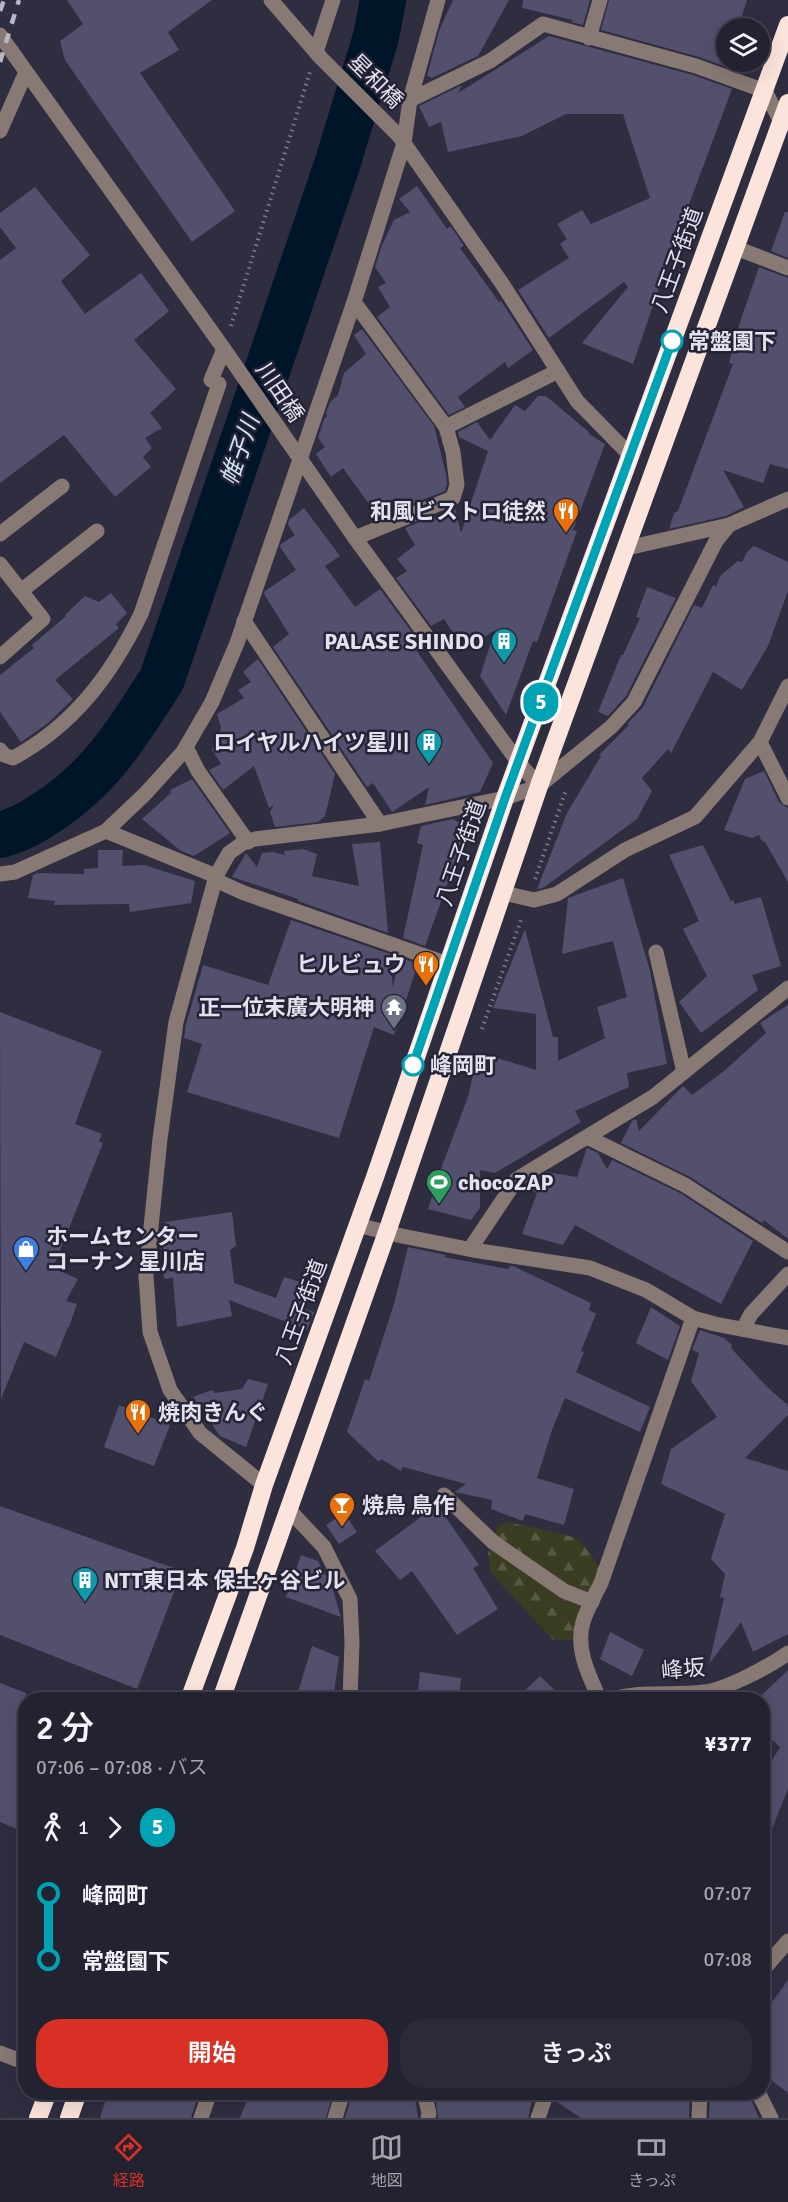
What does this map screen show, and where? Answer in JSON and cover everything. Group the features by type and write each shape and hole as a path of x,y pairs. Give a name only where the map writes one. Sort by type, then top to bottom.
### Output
{"highway":[{"name":"八王子街道","path":"192,1692 245,1548 264,1485 505,798 788,25"},
{"path":"223,1692 387,1232 539,786 736,248 785,123 788,103"},
{"path":"38,2118 45,2100"},
{"path":"69,2118 75,2100"}],"street":[{"name":"星和橋","path":"271,0 319,55 402,140 503,285 577,401 630,455"},
{"path":"319,55 333,0"},
{"path":"0,874 15,872 106,831 145,794 186,747 212,702 244,621 354,302 402,140 410,100 438,0"},
{"path":"589,38 600,0"},
{"path":"410,100 490,61 543,24 696,66 765,91 785,123"},
{"name":"川田橋","path":"0,35 224,349 355,538 519,763 539,786"},
{"path":"0,131 27,72"},
{"path":"736,248 788,268"},
{"path":"354,302 446,427 458,484 453,498 355,538"},
{"path":"0,750 4,755 13,758 35,746 79,708 106,678 127,643 141,614 219,384 211,380 224,349"},
{"path":"446,427 558,371"},
{"path":"0,534 62,486"},
{"path":"627,548 729,525 788,499"},
{"path":"264,1485 200,1433 170,1390 150,1332 149,1321 146,1276 160,1139 176,1022 215,878 229,853 248,842 380,824 505,798 539,786 611,727 634,702 716,541 729,525"},
{"path":"21,591 98,531"},
{"path":"0,564 43,619 0,657"},
{"path":"244,621 380,824"},
{"path":"504,893 534,900 557,894 625,850 695,817 760,742 788,686"},
{"path":"760,742 788,798"},
{"path":"186,747 198,771 248,842"},
{"path":"106,831 244,893 448,964"},
{"path":"656,952 684,1072"},
{"path":"470,1249 517,1179 653,1097 788,988"},
{"path":"587,1137 685,1185 788,1252"},
{"path":"357,1225 470,1249 590,1268 646,1290 693,1318 788,1338"},
{"path":"743,1329 751,1314 788,1274"},
{"path":"597,1692 580,1645 582,1623 601,1583 693,1318"},
{"path":"444,1495 493,1542 564,1591 592,1602"},
{"path":"289,1510 324,1547 350,1599 352,1642 350,1692"},
{"name":"峰坂","path":"705,1692 726,1686 785,1660"},
{"path":"770,1962 788,1941"},
{"path":"0,2053 18,2060"},
{"path":"201,2118 207,2100"},
{"path":"334,2118 341,2100"},
{"path":"426,2100 428,2118"},
{"path":"538,2118 545,2100"},
{"path":"699,2118 700,2100"},
{"path":"762,2100 771,2118"}],"path":[{"path":"224,349 319,55"},
{"path":"481,1032 567,789"}],"green space":[{"path":"509,1522 577,1539 601,1569 575,1640 553,1640 491,1573 488,1553 498,1525"}],"building":[{"path":"67,0 212,0 168,32 179,50 140,73 235,211 192,242 65,60 60,41 83,24"},
{"path":"453,0 509,0 478,56 432,78 427,76 439,31"},
{"path":"523,0 590,0 583,25 571,22 573,20 522,8"},
{"path":"609,0 747,0 741,18 716,18 716,63 601,30"},
{"path":"549,36 693,75 732,89 672,250 633,364 582,343 628,287 624,282 549,338 518,290 569,258 560,244 567,239 557,224 582,210 591,224 650,198 623,114 566,114 522,136 448,152 441,122 429,127 419,106 462,85 458,93"},
{"path":"417,186 447,229 450,226 454,231 464,246 460,248 499,302 501,301 533,350 508,368 505,362 458,397 465,407 449,415 377,317 390,307 378,287 386,283 375,267 394,220 410,212 399,199"},
{"path":"35,187 90,255 61,281 85,314 141,273 169,311 134,340 176,389 150,413 162,428 145,438 152,448 143,457 151,467 115,497 64,435 0,483 0,260 16,248 0,227 0,213"},
{"path":"785,212 788,212 788,258 771,251"},
{"path":"759,267 788,278 788,469 770,464 763,483 723,470 744,507 726,516 669,529 674,513 678,511 733,364 729,363"},
{"path":"362,329 434,426 446,474 445,491 394,511 388,502 374,511 343,468 331,477 316,454 325,447 318,438 330,402 338,395 344,373 366,354 354,335"},
{"path":"538,396 546,396 589,434 605,444 573,530 577,531 537,642 533,641 506,715 480,676 495,630 464,650 444,619 431,626 396,578 407,571 397,559 415,545 405,528 455,508 461,533 488,451 459,437 458,432 477,422 490,440 515,405 525,411"},
{"path":"304,508 340,556 325,566 355,607 380,589 414,635 408,638 493,763 480,792 425,805 429,787 392,812 373,783 367,787 273,647 289,634 264,594 296,570 280,547 295,535 288,525 289,520"},
{"path":"754,546 788,562 788,591 768,646 742,690 713,672 671,753 668,749 642,778 652,791 637,819 543,888 537,889 567,813 601,756 599,755 629,725 627,724 643,707 694,605 702,608 713,585 716,587 720,576 738,561 742,562 747,552"},
{"path":"647,587 676,598 626,696 608,716 598,712 621,655 640,618 636,617"},
{"path":"111,593 127,613 116,624 119,628 55,680 73,699 48,723 21,742 0,712 0,675 34,648 32,645 85,596 99,602"},
{"path":"258,659 335,774 325,816 318,822 275,827 270,812 274,805 269,808 254,766 223,790 209,770 221,764 212,750 221,728 217,714 244,698 238,690 251,682 243,672"},
{"path":"764,771 779,802 788,808 788,882 759,835 752,838 724,830 745,779"},
{"path":"192,779 230,833 194,856 181,851 142,819 171,793 170,790"},
{"path":"453,819 466,826 425,946 403,938 423,845 417,843 421,826"},
{"path":"380,842 388,933 232,877 246,853 257,867 262,853 273,852 285,855 284,851 303,849 317,854 312,876 359,886 352,844"},
{"path":"703,845 731,901 733,900 735,904 761,897 781,966 752,975 758,990 701,1033 679,1002 707,976 683,929 699,921 669,855"},
{"path":"98,850 123,850 122,866 144,865 195,881 191,903 130,912 129,904 54,905 55,901 28,898 33,875 37,873 84,874 84,869 98,868"},
{"path":"623,878 650,971 667,1064 627,1073 629,1087 575,1111 581,1122 495,1173 480,1170 480,1208 471,1220 428,1209 468,1097 475,1066 481,1053 536,1070 536,1014 493,1008 525,929 553,1037 558,1037 558,1061 605,1038 597,1007 627,997 613,941 562,954 568,898"},
{"path":"291,920 390,954 393,988 399,957 418,964 394,1035 374,1027 339,1138 187,1092 202,1044 184,1038 203,965 268,985"},
{"path":"788,1005 788,1239 764,1220 762,1223 690,1177 621,1143 632,1121 636,1119 639,1131 683,1086 692,1095 724,1071 766,1033 760,1023"},
{"path":"0,1012 102,1051 75,1124 102,1134 99,1141 103,1143 53,1268 78,1279 66,1301 77,1304 69,1327 56,1357 24,1342 1,1399"},
{"path":"587,1148 598,1153 607,1169 612,1160 680,1193 753,1241 721,1304 575,1225 563,1245 522,1234 537,1193 533,1191 535,1179 547,1172 577,1177"},
{"path":"232,1212 236,1246 230,1250 234,1283 276,1298 284,1277 310,1285 302,1308 314,1312 307,1330 229,1300 232,1316 177,1327 173,1278 164,1279 162,1263 165,1222"},
{"path":"408,1247 446,1255 444,1257 508,1269 513,1266 591,1303 589,1310 596,1314 581,1351 584,1352 576,1372 650,1407 640,1432 565,1398 537,1478 574,1489 564,1525 525,1514 523,1521 491,1509 492,1500 455,1492 466,1484 403,1467 401,1471 381,1459 379,1462 347,1432 365,1379 369,1381 394,1304"},
{"path":"651,1307 680,1326 668,1360 636,1343"},
{"path":"700,1330 724,1338 768,1388 788,1405 788,1415 745,1458 788,1471 788,1634 753,1652 741,1622 709,1664 724,1598 720,1597 725,1574 711,1559 725,1514 661,1484 671,1449 717,1417 691,1381 699,1353 692,1350"},
{"path":"248,1379 268,1384 246,1447 220,1436 193,1397 212,1390 215,1393 242,1389"},
{"path":"119,1405 170,1425 154,1466 104,1447"},
{"path":"437,1505 479,1565 473,1568 498,1609 457,1635 412,1571 400,1580 375,1551"},
{"name":"NTT東日本 保土ヶ谷ビル","path":"0,1506 182,1571 137,1689 0,1635"},
{"path":"344,1513 357,1532 339,1544 326,1525"},
{"path":"301,1555 318,1561 332,1587 341,1617 286,1597"},
{"path":"610,1632 644,1650 632,1676 600,1659"},
{"path":"312,1646 339,1657 334,1692 298,1692"},
{"path":"788,1670 788,1789 770,1834 770,1764 780,1747 770,1738 770,1692 765,1692"},
{"path":"420,1672 461,1678 460,1692 418,1692"},
{"path":"540,1676 557,1692 523,1692"},
{"path":"0,1683 23,1692 18,1692 18,1830 0,1822"},
{"path":"788,1980 788,2093 770,2079 770,2005"},
{"path":"106,2100 197,2100 191,2118 100,2118"},
{"path":"247,2100 331,2100 326,2118 240,2118"},
{"path":"350,2100 415,2100 418,2118 345,2118"},
{"path":"436,2100 446,2102 447,2100 532,2100 528,2118 438,2118"},
{"path":"554,2100 690,2100 689,2118 581,2118"},
{"path":"710,2100 751,2100 759,2118 709,2118"}],"waterway":[{"name":"帷子川","path":"0,835 37,819 84,783 126,734 162,679 337,165 376,37 383,0"}],"railway":[{"path":"0,11 4,0"},
{"path":"0,62 19,0"}],"bus line":[{"name":"5","path":"413,1065 505,798 672,341"}],"place":[{"name":"常盤園下","path":"672,341"},
{"name":"和風ビストロ徒然","path":"566,534"},
{"name":"PALASE SHINDO","path":"504,664"},
{"name":"ロイヤルハイツ星川","path":"429,765"},
{"name":"ヒルビュウ","path":"426,987"},
{"name":"正一位末廣大明神","path":"394,1030"},
{"name":"峰岡町","path":"413,1065"},
{"name":"chocoZAP","path":"439,1205"},
{"name":"ホームセンター コーナン 星川店","path":"26,1272"},
{"name":"焼肉きんぐ","path":"138,1435"},
{"name":"焼鳥 鳥作","path":"342,1528"},
{"name":"NTT東日本 保土ヶ谷ビル","path":"85,1603"}]}
